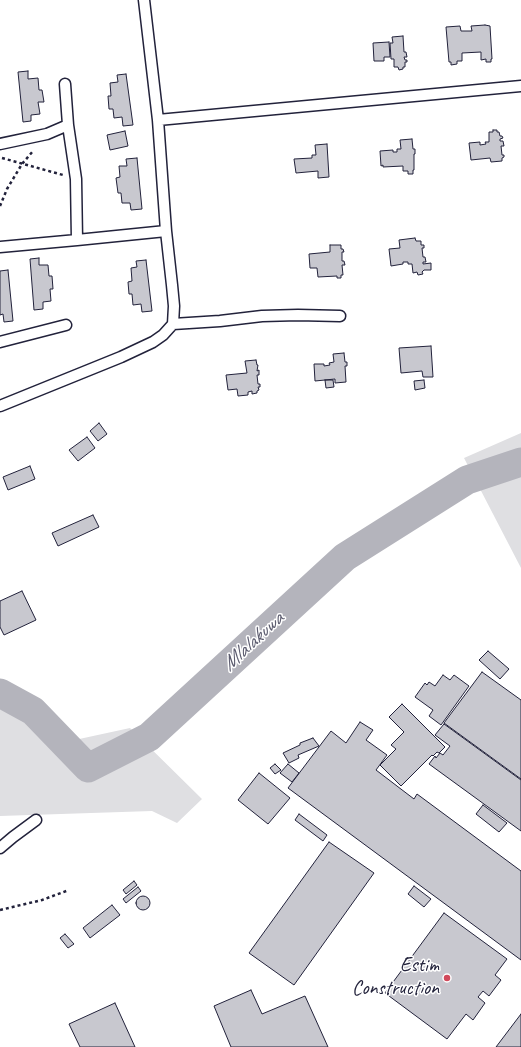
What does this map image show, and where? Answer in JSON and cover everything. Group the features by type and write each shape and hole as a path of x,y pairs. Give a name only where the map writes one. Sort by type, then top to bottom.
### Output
{"lane":[{"path":"144,0 158,120 166,231 173,292 173,324"},
{"path":"65,84 68,125 76,179 77,240"},
{"path":"158,120 521,86"},
{"path":"0,144 47,134 68,125"},
{"path":"0,247 166,231"},
{"path":"0,406 121,357 153,342 173,324 220,321 262,316 340,316"},
{"path":"0,342 66,324"},
{"path":"0,848 13,836 36,820"}],"path":[{"path":"0,206 7,189 22,164 47,134"},
{"path":"0,157 76,179"},
{"path":"0,910 42,900 69,890"}],"shaded area":[{"path":"521,433 521,568 464,458"},
{"path":"0,682 6,685 47,746 130,728 202,799 177,823 152,811 0,816"}],"building":[{"path":"460,26 461,31 472,31 471,26 490,26 491,62 486,62 486,59 481,60 481,52 462,53 462,61 457,61 457,64 451,65 451,62 449,62 446,27"},
{"path":"403,36 404,52 406,52 407,57 404,57 407,62 405,62 405,67 403,67 403,69 399,70 398,67 394,67 394,59 391,59 390,43 393,43 392,37"},
{"path":"389,42 390,57 384,57 384,61 374,61 373,43"},
{"path":"28,71 28,79 38,78 39,90 42,90 44,102 38,102 40,114 31,115 31,121 23,122 18,72"},
{"path":"126,74 133,125 123,126 122,117 114,118 113,109 109,109 108,96 111,96 110,83 118,82 117,75"},
{"path":"493,130 497,130 503,138 500,139 500,141 503,141 504,146 501,146 502,155 504,155 502,161 491,162 490,158 471,160 469,143 480,142 480,145 486,144 485,142 489,142 489,132 493,132"},
{"path":"125,131 128,146 110,150 107,135"},
{"path":"412,139 413,149 415,149 413,174 408,174 408,171 403,171 403,166 381,166 380,151 393,150 393,152 397,152 397,149 401,149 400,140"},
{"path":"327,144 329,177 318,178 318,171 296,173 294,159 312,158 312,155 316,155 315,145"},
{"path":"137,158 142,209 131,210 130,203 122,203 121,193 118,193 116,178 120,177 119,166 127,166 126,159"},
{"path":"415,238 416,241 421,241 421,245 424,245 424,248 422,248 423,257 425,257 426,262 423,262 423,264 431,263 431,270 424,270 422,272 423,274 418,275 417,272 413,273 412,264 408,264 408,262 391,266 389,249 400,248 399,240"},
{"path":"330,245 341,245 341,249 343,249 344,252 342,252 342,261 344,261 345,265 342,265 343,275 341,275 341,278 337,278 337,276 318,277 317,268 310,268 309,254 330,252"},
{"path":"39,258 39,265 48,265 49,276 52,276 53,289 50,289 51,301 43,302 43,309 34,310 30,259"},
{"path":"146,260 152,311 142,312 141,304 133,305 132,294 129,294 128,282 132,281 131,268 137,267 136,261"},
{"path":"8,270 13,321 4,322 3,314 0,315 0,271"},
{"path":"431,346 433,377 423,377 422,371 401,373 399,348"},
{"path":"344,353 345,362 347,362 347,366 345,366 346,382 335,383 335,379 315,381 314,364 324,364 324,366 330,365 329,363 334,362 333,354"},
{"path":"256,360 258,365 257,371 259,370 259,375 257,375 258,384 260,384 257,393 252,394 252,391 248,392 248,395 238,396 237,389 228,390 226,375 247,373 245,361"},
{"path":"325,380 333,380 334,387 326,388"},
{"path":"424,380 425,388 415,390 414,381"},
{"path":"99,423 107,434 98,441 90,431"},
{"path":"87,437 95,448 78,461 69,450"},
{"path":"30,466 35,479 8,490 3,477"},
{"path":"93,515 99,527 58,546 52,533"},
{"path":"22,591 36,620 4,635 0,627 0,601"},
{"path":"488,651 509,669 500,679 479,660"},
{"path":"482,672 521,700 521,779 444,723"},
{"path":"443,675 450,680 454,675 469,686 441,725 429,716 433,710 415,697 425,683 427,685 429,682 435,686"},
{"path":"402,704 445,747 439,753 437,752 433,756 432,755 401,786 380,765 396,749 391,745 404,732 389,717"},
{"path":"360,722 373,730 366,740 387,755 376,770 414,799 417,794 521,871 521,960 288,788 331,731 346,743"},
{"path":"444,724 521,780 521,831 429,764 435,756 436,758 440,753 443,755 450,746 435,735"},
{"path":"313,738 319,746 298,755 299,758 289,763 283,753 300,745 300,743"},
{"path":"275,764 281,770 275,774 270,768"},
{"path":"288,764 299,773 292,782 280,773"},
{"path":"259,773 290,798 268,824 238,800"},
{"path":"483,805 507,823 499,832 476,814"},
{"path":"299,814 327,835 323,841 295,820"},
{"path":"329,842 374,873 294,985 249,953"},
{"path":"134,881 137,885 126,894 123,890"},
{"path":"414,886 431,899 424,907 408,894"},
{"path":"138,887 141,891 126,903 123,899"},
{"path":"143,896 148,898 150,903 148,908 143,910 138,908 136,903 138,898"},
{"path":"112,905 120,915 90,938 83,928"},
{"name":"Estim Construction","path":"444,913 507,959 495,975 501,980 489,996 483,991 478,997 485,1003 473,1020 466,1014 447,1039 385,993"},
{"path":"65,934 74,944 68,948 60,938"},
{"path":"251,990 262,1014 305,996 328,1047 231,1047 214,1006"},
{"path":"115,1003 135,1047 80,1047 69,1024"},
{"path":"521,1014 521,1047 496,1047"}],"waterway":[{"name":"Mlalakuwa","path":"0,693 33,711 88,768 149,737 345,557 467,480 521,462"}],"place":[{"name":"Estim Construction","path":"447,978"}]}
